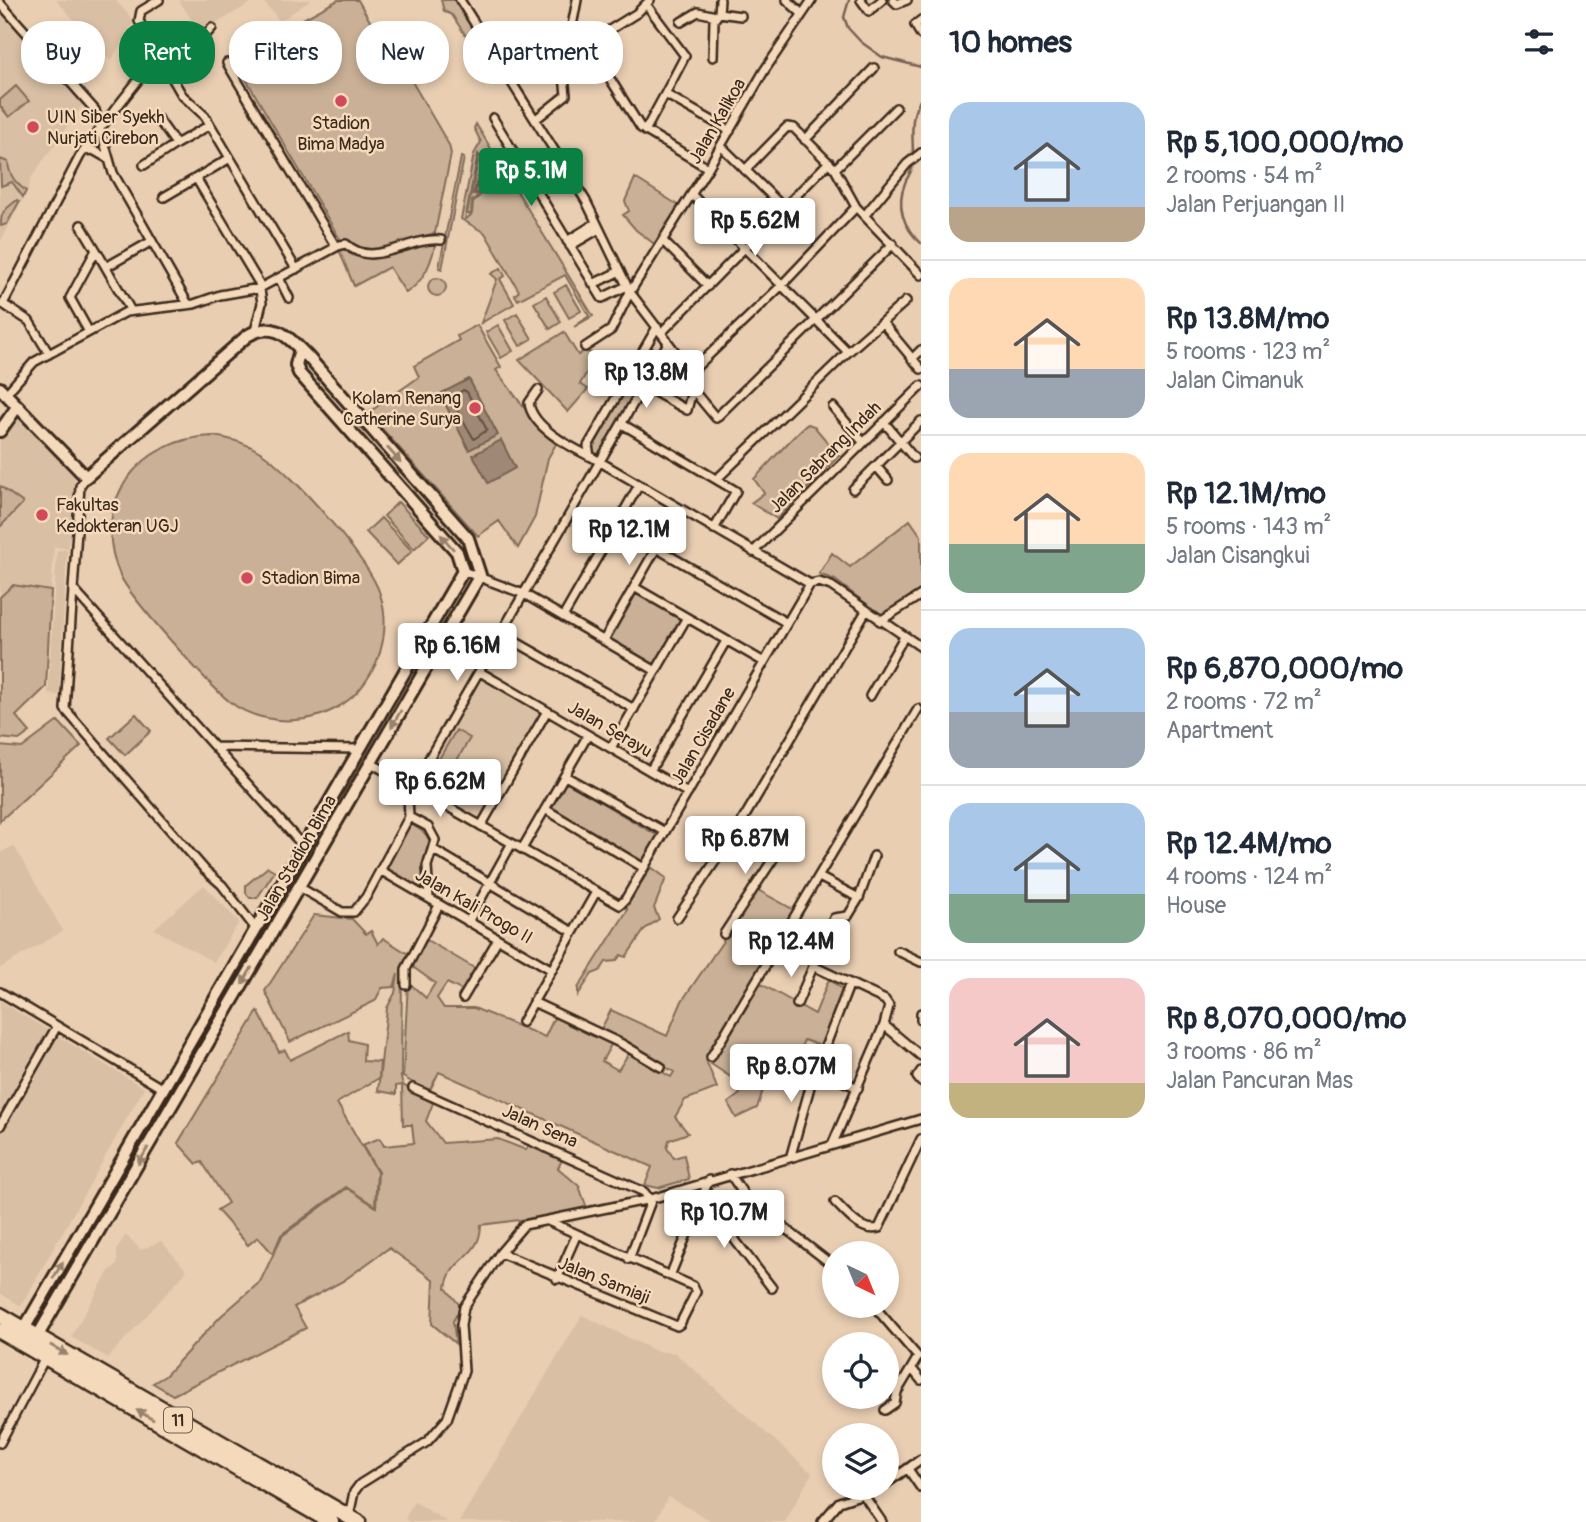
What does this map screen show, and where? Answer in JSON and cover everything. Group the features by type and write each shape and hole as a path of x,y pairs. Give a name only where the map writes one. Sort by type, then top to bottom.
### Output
{"highway":[{"name":"11","path":"0,1315 331,1522"},
{"name":"11","path":"0,1331 215,1448 354,1519"}],"street":[{"path":"140,21 141,11 159,0"},
{"path":"460,0 559,156 598,226 636,304 659,330 693,387 716,418 893,244"},
{"path":"573,21 577,0"},
{"path":"713,57 720,0"},
{"path":"787,0 801,13"},
{"name":"Jalan Kalikoa","path":"584,346 611,330 628,289 663,241 801,13 812,0"},
{"path":"861,0 869,11 882,0"},
{"path":"893,0 896,4 907,0"},
{"path":"623,21 648,2 663,30 685,56 645,131"},
{"path":"0,3 95,110 102,126 108,161 188,304"},
{"path":"681,22 698,12 741,16"},
{"path":"921,20 915,25 921,35"},
{"path":"227,63 336,247"},
{"path":"805,140 874,68"},
{"path":"49,354 27,319 1,303 84,151 136,84"},
{"path":"175,84 210,125 296,269"},
{"path":"536,119 566,95 565,84"},
{"path":"614,84 645,131 708,168"},
{"path":"665,94 730,131"},
{"path":"835,169 896,108"},
{"path":"493,118 604,299 628,289"},
{"path":"158,119 176,144"},
{"path":"144,165 210,125"},
{"path":"745,170 787,127 793,128 829,162 856,207 921,275"},
{"path":"721,146 784,208"},
{"path":"84,151 93,150 108,161"},
{"path":"865,215 907,164 920,154"},
{"path":"527,175 559,156"},
{"path":"164,197 230,158"},
{"path":"590,456 588,446 659,330 708,286 829,162"},
{"path":"195,178 260,288 262,303 255,331"},
{"path":"692,195 848,352"},
{"path":"688,375 781,286 856,207"},
{"path":"81,225 131,311"},
{"path":"569,244 598,226"},
{"path":"86,477 2,395 34,362 131,311 188,304 260,288 346,244 352,251 372,254 396,250 427,239 441,240"},
{"path":"106,267 152,241"},
{"path":"663,241 708,286"},
{"path":"89,332 70,298 96,250"},
{"path":"593,284 620,271"},
{"path":"279,278 289,298"},
{"path":"717,479 848,352 906,301"},
{"path":"882,322 921,369"},
{"path":"270,938 256,929 222,885 205,870 65,709 80,486 86,477 205,370 255,331 265,328 280,330 304,353 468,538 480,575"},
{"path":"299,887 349,913 359,907 409,817 407,799 668,343"},
{"path":"912,359 921,350"},
{"path":"304,353 296,365 299,373 457,552 463,571 480,575 524,594 656,671"},
{"path":"643,386 687,410 693,387"},
{"name":"Jalan Sabrang Indah","path":"753,552 921,386"},
{"path":"538,390 528,403 530,410 560,442 590,456 810,584 819,582 831,586 921,647"},
{"path":"0,431 17,407"},
{"path":"833,407 863,442"},
{"path":"853,489 921,421"},
{"path":"884,422 914,458"},
{"path":"622,424 736,491 714,529"},
{"path":"876,466 888,481"},
{"path":"563,617 639,485"},
{"path":"604,640 679,508"},
{"path":"656,548 787,623"},
{"name":"Jalan Stadion Bima","path":"24,1329 463,571"},
{"name":"Jalan Stadion Bima","path":"37,1338 480,575"},
{"name":"Jalan Cisadane","path":"596,892 616,904 622,903 810,584"},
{"path":"634,587 764,662"},
{"path":"73,589 304,847 318,854"},
{"path":"880,621 921,595"},
{"path":"677,918 741,823 866,611"},
{"path":"611,748 686,618"},
{"path":"502,634 634,709"},
{"path":"870,696 904,636"},
{"path":"650,771 726,641"},
{"name":"Jalan Serayu","path":"480,672 688,793"},
{"path":"711,1057 920,708"},
{"path":"481,826 547,711"},
{"path":"522,849 588,735"},
{"path":"215,747 380,748"},
{"path":"371,763 596,892 522,1022"},
{"path":"565,776 665,832"},
{"path":"545,809 644,868"},
{"path":"409,817 432,831 434,850 427,866 429,898"},
{"path":"724,934 776,853 774,847 741,823"},
{"path":"468,922 512,844"},
{"path":"434,850 573,932"},
{"path":"797,1004 834,918 848,916 859,898 874,856"},
{"name":"Jalan Kali Progo II","path":"380,870 552,970"},
{"path":"818,877 859,898"},
{"path":"405,985 406,969 439,905"},
{"path":"463,998 498,939"},
{"path":"898,951 921,962"},
{"path":"813,966 888,1003 884,1026 833,1143"},
{"path":"792,1155 817,1068 850,983"},
{"path":"0,992 177,1097"},
{"path":"533,1002 621,1043 661,1068"},
{"path":"921,1013 921,1020"},
{"path":"0,1126 57,1026"},
{"path":"884,1026 921,1056"},
{"path":"817,1068 858,1088"},
{"path":"921,1071 917,1077 921,1082"},
{"name":"Jalan Sena","path":"413,1088 637,1187 651,1199"},
{"path":"354,1519 355,1492 360,1484 408,1456 436,1433 447,1419 464,1371 462,1312 471,1293 521,1227 651,1199 792,1155 921,1119"},
{"path":"835,1202 852,1220 871,1230 879,1228 921,1139"},
{"path":"730,1174 747,1199 822,1257"},
{"path":"547,1220 576,1236 670,1276 709,1180"},
{"path":"629,1259 651,1199"},
{"path":"747,1199 734,1228 735,1240 772,1289"},
{"path":"557,1279 576,1236"},
{"name":"Jalan Samiaji","path":"500,1253 557,1279 677,1326 688,1308 695,1288 670,1276"},
{"path":"885,1318 919,1354 897,1392 895,1403 885,1410"},
{"path":"0,1443 46,1357"},
{"path":"912,1369 921,1380"},
{"path":"899,1475 921,1459"},
{"path":"908,1469 921,1489"},
{"path":"822,1522 838,1502 844,1500"},
{"path":"867,1500 882,1522"}],"shaded area":[{"path":"56,0 115,0 134,21 119,21 119,47 111,61 105,54 105,21 75,21"},
{"path":"179,0 256,0 215,24 215,21 192,21"},
{"path":"262,0 311,0 280,21"},
{"name":"Stadion Bima Madya","path":"338,0 358,0 370,21 356,21 356,84 413,84 449,145 451,154 435,233 376,250 354,248 348,241 341,241 249,84 342,84 342,21 299,21"},
{"path":"441,0 456,0 470,21 463,21 463,32 452,15 444,11"},
{"name":"UIN Siber Syekh Nurjati Cirebon","path":"0,8 21,32 21,84 66,84 83,104 31,178 28,190 0,242"},
{"path":"16,86 29,101 9,117 0,106 0,100"},
{"path":"476,124 593,316 574,327 589,316 565,275 518,300 515,295 519,291 485,233 461,219 474,154 481,142 474,128","holes":["478,154 492,168 480,176 475,193 492,177 496,181 473,202 472,214 465,220"]},
{"path":"479,155 490,169 479,175 473,194 479,195 472,201 471,214 467,214"},
{"path":"461,157 464,158 442,269 439,268"},
{"path":"0,159 8,162 14,179 26,191 23,197 12,182 1,186"},
{"path":"635,178 681,207 657,246 636,230 623,215 629,211 625,201"},
{"path":"17,200 19,202 7,224 1,226 3,213"},
{"path":"428,241 435,246 428,267 417,284 406,293 389,267 354,286 339,250 345,247 364,256 385,255"},
{"path":"501,268 505,276 500,279 514,304 481,323 497,279 491,274"},
{"path":"437,278 443,281 446,287 443,293 437,296 431,293 428,287 431,281"},
{"path":"566,285 581,311 569,318 554,292"},
{"path":"546,296 561,322 550,329 534,303"},
{"path":"517,313 532,339 520,346 505,320"},
{"path":"477,325 501,367 496,370 543,433 556,444 548,458 535,517 518,548 499,521 478,536 368,413 419,377 414,366 459,340 457,336"},
{"path":"498,325 513,351 501,358 486,332"},
{"path":"564,332 578,355 584,351 599,355 595,363 598,365 596,370 590,367 580,384 588,389 568,412 519,360"},
{"path":"650,346 659,351 645,375 637,370"},
{"path":"626,390 634,394 598,456 590,452"},
{"name":"Fakultas Kedokteran UGJ","path":"17,415 75,473 68,548 54,547 51,590 12,584 0,596 0,528 24,503 0,485 0,440"},
{"path":"808,424 814,426 839,456 777,519 751,503 764,493 754,479"},
{"name":"Stadion Bima","path":"213,436 239,442 257,450 292,479 346,540 362,561 380,594 384,617 383,641 371,674 358,692 325,714 305,719 279,720 262,717 237,707 220,693 171,641 138,602 120,575 112,549 111,524 116,500 127,480 142,462 162,449 186,440"},
{"path":"0,486 23,503 0,527"},
{"path":"398,502 429,535 414,549 384,516"},
{"path":"381,518 412,551 397,565 366,532"},
{"path":"910,520 921,536 921,591 882,616 835,580 819,574 832,553 850,567"},
{"path":"57,550 67,550 59,695 48,694"},
{"path":"13,585 51,591 46,687 16,716 30,732 19,740 0,738 0,597"},
{"path":"635,593 681,619 655,665 609,638"},
{"path":"482,678 541,713 478,820 420,786"},
{"path":"136,714 151,731 125,755 109,738"},
{"path":"58,721 81,746 0,821 0,746 22,748"},
{"path":"456,730 470,738 450,772 436,764"},
{"path":"568,783 658,836 642,862 550,807 562,786"},
{"path":"409,823 427,835 430,843 424,866 422,891 386,869"},
{"path":"14,846 63,931 0,968 0,853"},
{"path":"268,867 275,871 257,898 250,898 246,893 246,885"},
{"path":"651,867 666,878 654,908 659,919 645,929 626,957 621,955 616,961 606,962 600,971 592,974 578,995 578,988 627,911 627,906"},
{"path":"204,885 239,922 214,962 154,929"},
{"path":"758,890 794,910 706,1060 717,1088 685,1100 675,1117 688,1133 669,1140 667,1148 674,1158 684,1155 689,1179 658,1188 645,1185 652,1167 439,1072 429,1092 403,1077 408,982 426,998 435,983 410,965 425,939 476,969 463,991 447,983 437,998 444,1008 474,1008 545,1037 555,1016 612,1043 602,1061 618,1070 629,1053 671,1077 674,1072 601,1029 611,1010 667,1036 682,1001"},
{"path":"314,915 352,919 366,934 371,931 378,944 383,938 408,954 402,969 401,1078 403,1085 433,1103 426,1121 443,1143 498,1139 526,1150 531,1142 563,1158 558,1168 579,1186 588,1211 481,1225 476,1245 453,1270 446,1288 461,1307 453,1321 456,1344 432,1324 434,1280 389,1248 343,1281 294,1307 306,1328 173,1395 153,1383 165,1376 221,1316 260,1282 282,1236 347,1188 376,1207 378,1172 362,1145 380,1138 384,1146 414,1143 412,1125 403,1125 402,1085 396,1086 396,1094 378,1091 387,1008 395,993 398,974 394,987 382,988 375,1001 290,1042 265,991"},
{"path":"829,979 842,989 842,995 824,1047 804,1040 791,1072 772,1063 757,1108 736,1118 728,1103 740,1094 732,1078 711,1064 761,984 815,1014"},
{"path":"0,1001 144,1088 21,1306 0,1293"},
{"path":"258,1011 279,1052 285,1050 290,1060 348,1031 349,1040 364,1044 363,1061 380,1062 379,1078 337,1103 377,1172 375,1206 346,1187 281,1235 273,1254 258,1237 248,1245 217,1210 228,1203 202,1162 197,1164 178,1143"},
{"path":"126,1235 141,1250 161,1241 187,1271 108,1358 71,1337 109,1271 117,1265 117,1248"},
{"path":"582,1315 656,1351 675,1353 812,1473 785,1522 714,1522 668,1497 655,1522 459,1522"},
{"path":"414,1501 447,1522 410,1522 405,1519"}],"water":[{"path":"469,379 498,435 469,450 440,394"},
{"path":"501,440 515,468 488,483 473,455"}],"waterway":[{"path":"849,0 844,17 848,28 861,42 882,57 921,67"},
{"path":"913,156 913,119 921,99"},
{"path":"913,163 902,191 901,208 906,223 921,243"}],"place":[{"name":"Stadion Bima Madya","path":"341,101"},
{"name":"UIN Siber Syekh Nurjati Cirebon","path":"33,127"},
{"name":"Kolam Renang Catherine Surya","path":"475,408"},
{"name":"Fakultas Kedokteran UGJ","path":"42,515"},
{"name":"Stadion Bima","path":"247,578"}]}
